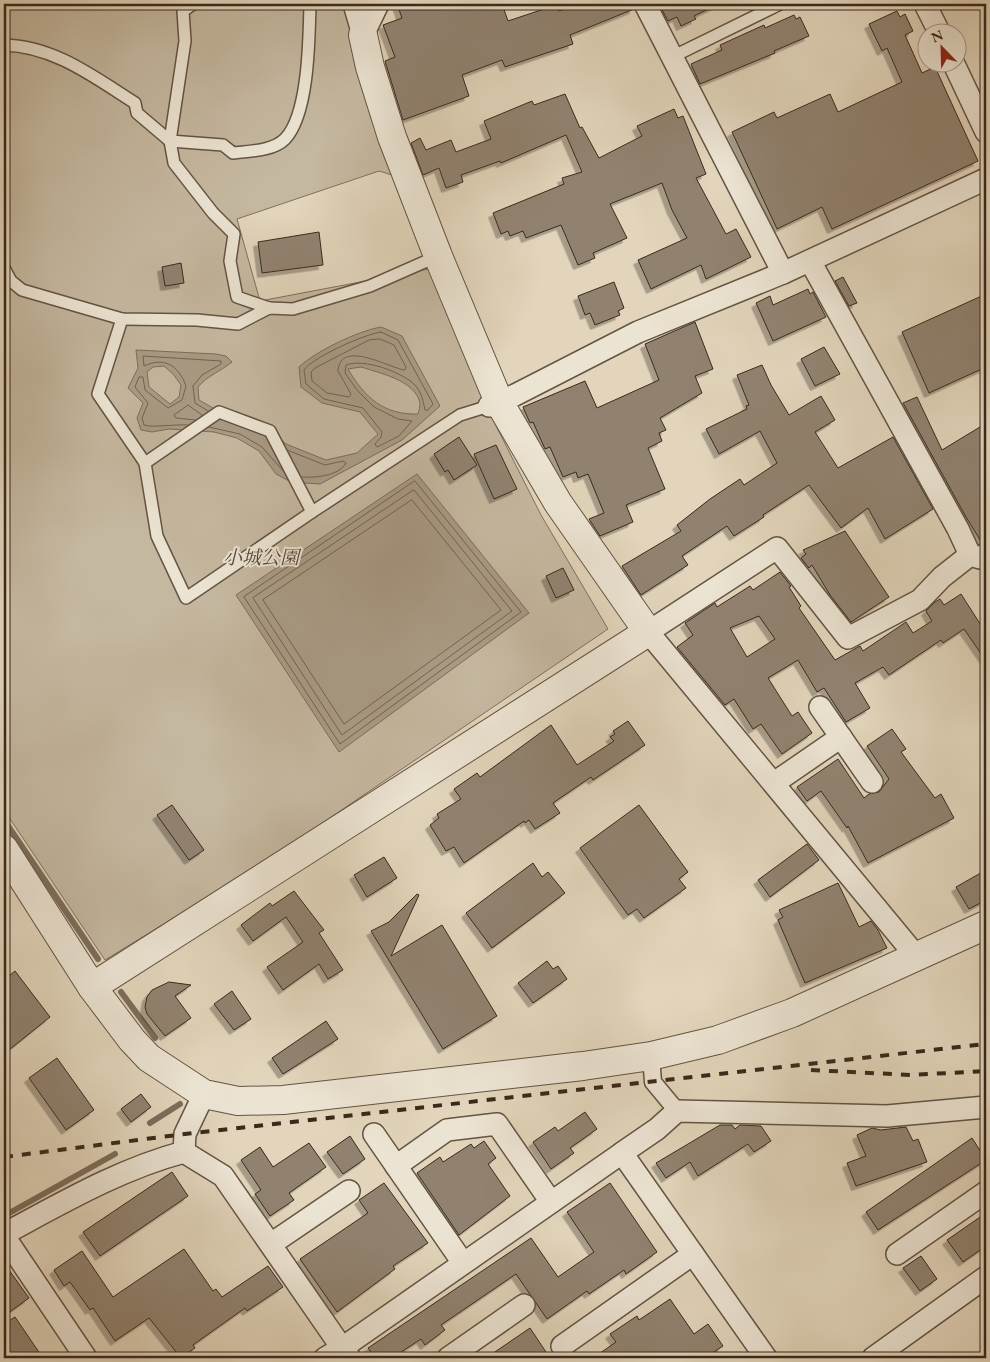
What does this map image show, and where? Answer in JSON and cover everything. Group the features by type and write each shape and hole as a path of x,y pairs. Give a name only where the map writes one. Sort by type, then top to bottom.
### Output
{"street":[{"path":"354,4 370,68 392,137 492,404 648,632 916,956"},
{"path":"363,35 378,4"},
{"path":"646,4 783,273"},
{"path":"925,4 934,22"},
{"path":"958,72 986,132"},
{"path":"492,404 638,332 783,273 986,179"},
{"path":"92,987 778,548 848,638 920,600 942,578 978,555 958,529 810,260"},
{"path":"820,707 872,782"},
{"path":"774,783 841,737"},
{"path":"4,849 92,987 132,1040 149,1058 204,1094 238,1101 283,1100 651,1056 718,1040 792,1013 986,925"},
{"path":"651,1056 653,1082 677,1111"},
{"path":"184,1152 185,1134 204,1094"},
{"path":"86,1358 4,1235 78,1194 150,1161 184,1152 223,1176 271,1244 339,1355 463,1263 658,1130 677,1111 887,1116 985,1109"},
{"path":"396,1166 447,1130 497,1124 551,1202"},
{"path":"374,1134 463,1263"},
{"path":"622,1153 693,1254 761,1356"},
{"path":"271,1244 349,1191"},
{"path":"896,1254 986,1192"},
{"path":"562,1346 693,1254"},
{"path":"873,1358 986,1277"},
{"path":"448,1358 524,1305"}],"lane":[{"path":"193,4 183,11 185,41 170,141 174,163 213,213 234,234 230,261 237,297 269,308 293,309 370,286 438,256"},
{"path":"4,45 39,50 68,60 135,103 137,113 170,141 224,145 234,153 265,149 284,140 297,119 307,67 310,4"},
{"path":"674,56 780,4"},
{"path":"4,268 11,281 22,290 122,319 197,320 238,324 269,308"},
{"path":"122,319 98,394 145,463 158,536 186,598 312,512 460,415 492,404"},
{"path":"145,463 219,412 270,431 312,512"}],"green space":[{"name":"小城公園","path":"4,4 349,4 392,175 379,171 237,219 260,301 429,269 483,400 541,515 608,629 268,860 105,960 4,810"}],"water":[{"path":"381,327 402,336 440,406 402,440 320,484 291,482 276,474 259,451 237,438 214,432 169,429 152,432 141,430 137,418 143,403 128,388 138,368 136,350 216,354 226,356 232,362 198,387 199,400 220,412 266,424 286,444 326,460 357,453 378,434 360,412 322,403 301,387 299,367 326,348","holes":["164,366 181,385 179,397 170,404 149,387 147,372 153,367","361,367 404,383 417,395 420,403 418,414 406,414 385,408 377,403 361,388 348,369"]},
{"path":"417,474 529,613 339,752 236,595"}],"building":[{"path":"397,4 502,4 508,21 556,5 559,11 577,4 633,4 634,9 570,35 573,44 505,67 502,60 462,75 469,96 403,120 385,61 395,57 383,25 402,18"},
{"path":"659,4 719,4 694,16 696,19 681,26 677,17 668,21"},
{"path":"897,11 900,17 905,14 913,31 905,35 918,64 918,72 937,72 978,161 832,229 822,207 777,229 732,132 774,112 777,118 830,94 838,112 902,82 887,48 882,51 869,24"},
{"path":"794,15 796,19 800,17 809,36 774,51 775,53 700,84 691,64 722,50 720,45 764,25 765,28"},
{"path":"565,94 580,128 582,127 599,158 642,136 637,126 674,109 678,118 683,116 706,174 696,178 726,234 736,229 751,257 706,279 701,265 651,289 638,260 687,238 672,210 662,183 610,204 627,238 593,253 595,258 578,265 561,225 526,238 523,231 510,236 508,231 501,234 493,213 564,184 562,178 582,172 566,135 501,163 500,161 461,175 463,182 446,188 439,168 423,175 411,143 420,138 426,150 451,140 456,152 491,139 484,121 532,101 534,105"},
{"path":"319,232 323,265 262,273 258,242"},
{"path":"181,263 184,283 165,286 162,267"},
{"path":"843,277 857,303 849,306 835,281"},
{"path":"614,282 624,308 618,311 620,315 595,325 590,313 585,315 578,296"},
{"path":"808,289 810,294 813,292 826,317 773,341 756,303 770,296 773,305"},
{"path":"986,294 986,367 929,393 902,332"},
{"path":"695,322 713,369 695,376 702,393 660,418 666,430 659,433 662,441 648,448 665,489 626,505 633,522 600,536 589,519 604,513 588,474 578,478 576,472 563,477 550,447 545,449 533,422 530,423 523,407 585,381 597,408 659,380 645,344"},
{"path":"824,347 840,374 815,386 801,359"},
{"path":"762,365 771,385 789,415 821,396 835,420 815,432 838,468 893,437 933,509 885,539 868,508 841,528 809,485 734,536 727,526 682,556 688,565 641,595 622,566 681,531 677,525 710,499 740,479 744,485 777,463 760,431 719,454 706,429 747,409 746,406 749,405 737,375"},
{"path":"917,397 942,450 980,427 986,437 986,542 982,543 966,517 903,403"},
{"path":"459,437 477,465 454,480 448,470 445,472 434,454"},
{"path":"496,445 517,489 494,499 474,454"},
{"path":"845,531 889,597 851,622 830,595 812,565 809,568 801,558 806,554 803,550"},
{"path":"563,568 574,590 556,598 546,576"},
{"path":"780,572 791,586 789,587 801,606 799,608 835,660 860,646 863,651 906,622 913,633 932,621 926,611 935,602 940,599 944,605 961,594 986,633 986,661 964,629 943,643 941,640 889,675 883,667 855,683 870,708 846,722 824,688 817,692 798,660 768,678 792,716 798,712 812,733 782,754 761,724 753,729 734,699 725,705 677,647 693,635 685,623 715,603 717,607 750,586 753,590","holes":["759,616 775,639 747,657 730,628"]},
{"path":"628,721 645,745 593,780 591,777 553,803 560,813 535,829 529,820 525,823 524,821 464,863 454,847 446,851 430,825 439,818 437,814 461,799 454,789 477,773 480,777 551,725 577,765 614,741 610,737 615,734 613,731"},
{"path":"892,729 906,749 901,752 935,798 941,794 954,818 868,863 848,826 847,828 821,791 807,801 797,787 838,759 864,798 869,794 879,792 889,779 867,746"},
{"path":"172,805 204,850 189,860 157,815"},
{"path":"639,805 688,872 679,879 686,888 644,918 637,909 628,915 580,848"},
{"path":"807,844 819,860 770,897 758,880"},
{"path":"384,857 397,878 367,897 354,875"},
{"path":"533,863 542,877 548,872 565,893 492,948 466,913"},
{"path":"986,870 986,900 969,909 956,887"},
{"path":"838,883 859,927 871,921 887,948 805,983 778,920 783,917 779,910"},
{"path":"294,891 324,930 319,933 343,970 328,979 319,964 283,990 267,967 303,942 286,917 253,941 241,925 270,903 272,906"},
{"path":"417,894 419,895 391,956 442,925 497,1016 443,1049 371,931 389,922"},
{"path":"547,961 553,969 558,966 567,979 533,1003 518,983"},
{"path":"15,971 50,1017 4,1054 4,980"},
{"path":"169,982 191,985 175,996 191,1018 165,1036 147,1014 145,1007 147,997 152,990"},
{"path":"232,991 251,1019 234,1030 214,1004"},
{"path":"326,1021 338,1039 283,1074 272,1058"},
{"path":"57,1058 94,1110 66,1130 29,1078"},
{"path":"141,1094 151,1107 131,1122 121,1109"},
{"path":"585,1112 597,1129 570,1148 574,1153 551,1169 533,1142 555,1127 558,1131"},
{"path":"720,1125 732,1125 735,1129 740,1125 761,1126 771,1141 754,1152 748,1144 698,1176 690,1162 666,1178 656,1163"},
{"path":"906,1127 913,1141 918,1139 927,1162 856,1186 847,1163 866,1156 857,1135 872,1128 881,1130"},
{"path":"350,1136 365,1159 343,1174 327,1152"},
{"path":"972,1138 986,1160 878,1230 866,1212"},
{"path":"484,1141 496,1158 488,1164 510,1196 459,1235 417,1173 440,1157 443,1162 471,1144 474,1148"},
{"path":"309,1143 326,1167 289,1193 294,1200 270,1216 255,1194 261,1190 241,1160 260,1147 273,1167"},
{"path":"172,1172 188,1196 100,1256 83,1232"},
{"path":"384,1183 428,1243 393,1266 395,1269 337,1312 300,1259 368,1213 359,1200"},
{"path":"610,1183 657,1252 626,1274 624,1270 589,1294 587,1291 547,1319 516,1274 441,1325 445,1330 425,1345 421,1339 392,1358 375,1358 368,1348 531,1238 558,1277 594,1252 567,1212"},
{"path":"986,1213 986,1246 963,1262 947,1240"},
{"path":"184,1249 213,1291 216,1289 222,1297 268,1266 283,1287 247,1311 245,1308 193,1345 195,1348 181,1358 149,1318 115,1341 93,1308 90,1310 70,1282 64,1286 54,1270 82,1251 113,1297"},
{"path":"921,1256 937,1279 920,1291 903,1268"},
{"path":"4,1263 29,1298 4,1316"},
{"path":"670,1299 694,1334 708,1324 723,1346 705,1358 593,1358 616,1342 610,1334 637,1316 639,1320"},
{"path":"15,1317 43,1358 4,1358 4,1324"},
{"path":"530,1328 550,1358 486,1358"}],"waterway":[{"path":"4,820 98,959"},
{"path":"121,992 155,1038"},
{"path":"150,1123 180,1104"},
{"path":"4,1216 115,1154"}],"railway":[{"path":"4,1157 185,1134 986,1044"},
{"path":"811,1070 911,1075 986,1071"}]}
